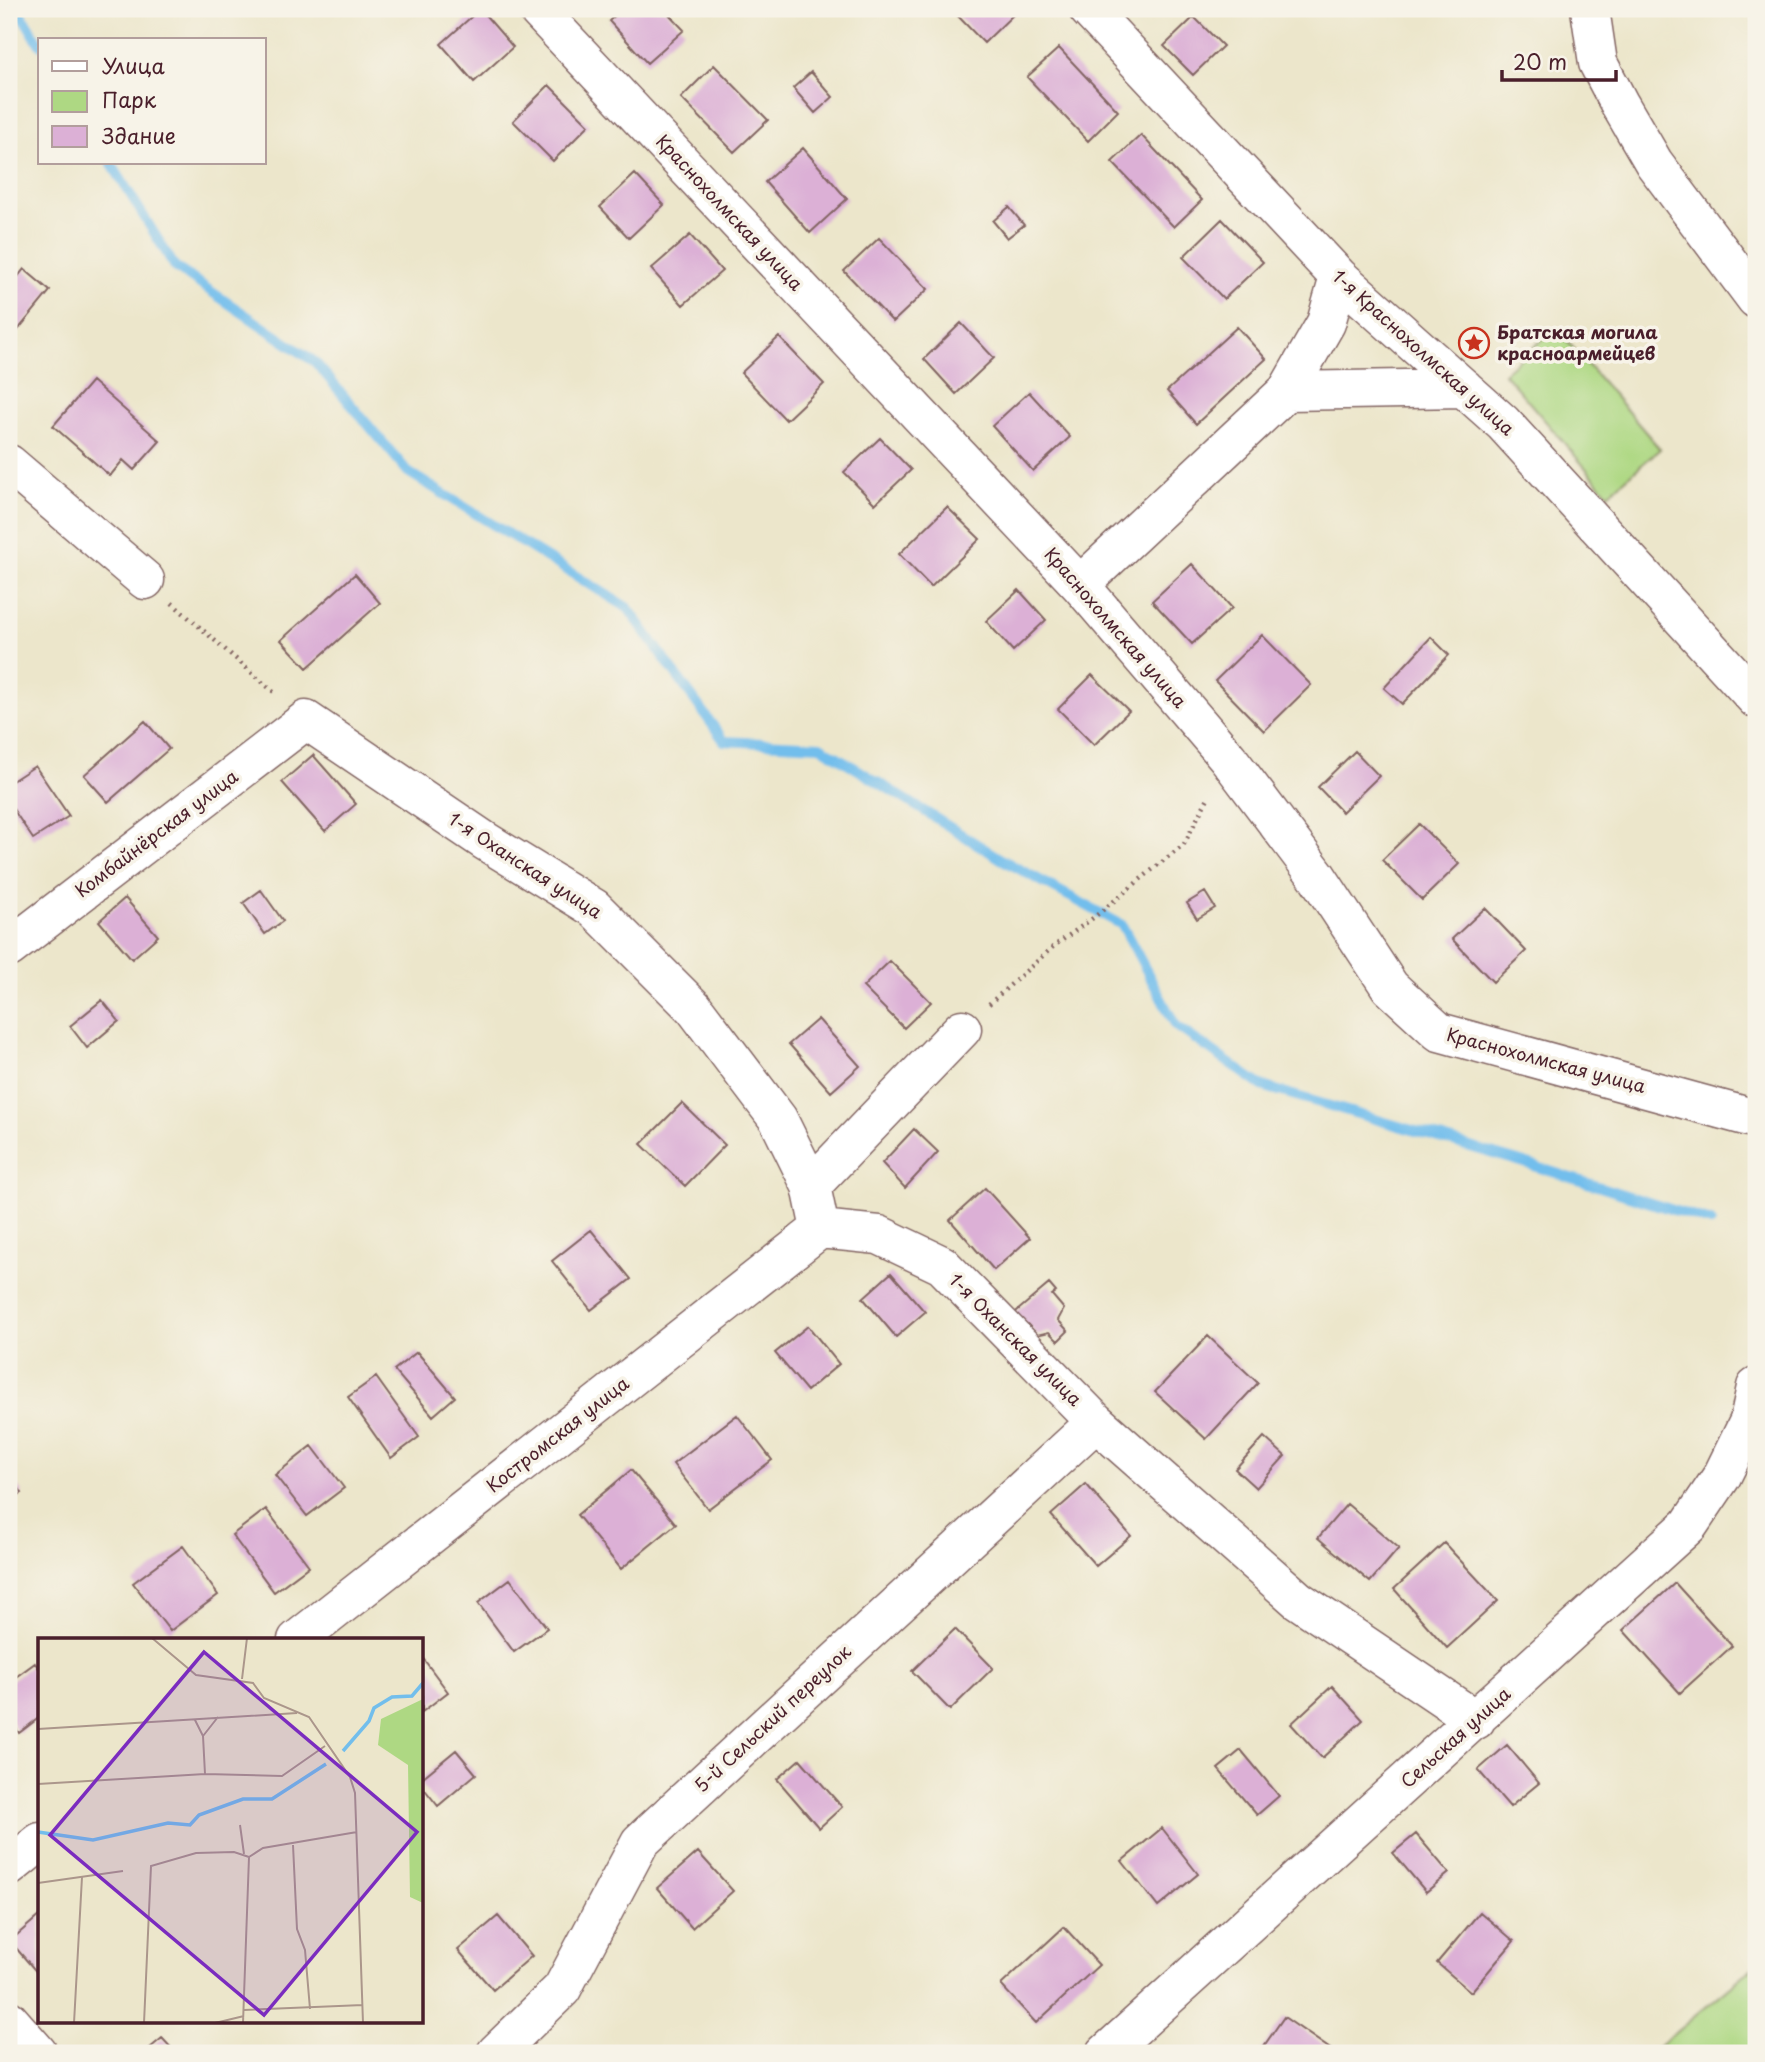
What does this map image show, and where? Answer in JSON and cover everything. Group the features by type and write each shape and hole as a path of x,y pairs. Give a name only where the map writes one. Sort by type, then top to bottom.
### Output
{"street":[{"name":"Краснохолмская улица","path":"537,9 1080,585 1228,758 1317,876 1390,987 1439,1032 1756,1119"},
{"name":"1-я Краснохолмская улица","path":"1088,9 1339,277 1503,423 1756,699"},
{"path":"1590,9 1598,63 1619,103 1654,163 1756,299"},
{"path":"1080,585 1287,391 1326,323 1339,277"},
{"path":"1287,391 1464,388"},
{"path":"9,464 145,580"},
{"name":"Комбайнёрская улица","path":"9,948 306,720"},
{"name":"1-я Оханская улица","path":"306,720 485,841 594,908 694,1008 778,1119 811,1186 820,1229 879,1235 942,1265 1096,1422 1298,1600 1476,1720"},
{"path":"811,1186 962,1029"},
{"name":"Костромская улица","path":"300,1638 820,1229"},
{"name":"Сельская улица","path":"1106,2053 1689,1525 1723,1476 1749,1421 1756,1387"},
{"name":"5-й Сельский переулок","path":"496,2053 562,1989 640,1842 1096,1422"},
{"path":"9,1867 38,1844"},
{"path":"9,2020 38,2053"}],"path":[{"path":"145,580 306,720"},
{"path":"962,1029 1054,946 1184,844 1228,758"}],"green space":[{"path":"1556,328 1660,449 1608,494 1504,373"},
{"path":"1756,1965 1756,2053 1651,2053"}],"building":[{"path":"480,9 513,47 474,82 441,44"},
{"path":"622,9 664,9 684,30 647,63 609,21"},
{"path":"960,9 1018,10 984,43 955,13"},
{"path":"1194,17 1223,46 1193,75 1164,46"},
{"path":"1059,48 1118,111 1088,141 1027,77"},
{"path":"714,65 768,120 734,152 681,98"},
{"path":"811,72 833,97 815,113 793,88"},
{"path":"549,85 589,125 553,161 513,121"},
{"path":"1141,135 1202,200 1174,227 1112,162"},
{"path":"803,148 847,199 810,233 765,182"},
{"path":"635,174 664,205 629,238 600,207"},
{"path":"1009,207 1024,225 1007,238 993,221"},
{"path":"1222,219 1263,262 1224,299 1183,257"},
{"path":"690,235 722,271 683,305 651,269"},
{"path":"879,238 928,289 893,322 844,271"},
{"path":"24,269 50,291 9,341 9,288"},
{"path":"961,323 994,358 956,394 924,359"},
{"path":"1237,327 1266,359 1196,424 1167,391"},
{"path":"779,337 824,384 786,420 741,373"},
{"path":"92,381 160,441 134,470 123,460 110,476 53,426"},
{"path":"1029,392 1070,437 1033,471 992,426"},
{"path":"880,438 911,470 875,504 844,472"},
{"path":"947,507 980,539 931,587 899,554"},
{"path":"1192,564 1232,608 1192,644 1152,601"},
{"path":"355,574 380,603 307,668 281,640"},
{"path":"1019,590 1046,620 1013,651 986,621"},
{"path":"1262,635 1311,685 1264,731 1215,681"},
{"path":"1431,637 1449,655 1402,704 1384,688"},
{"path":"1092,675 1129,711 1094,745 1058,709"},
{"path":"145,721 169,749 108,802 84,775"},
{"path":"1355,751 1379,776 1342,812 1318,787"},
{"path":"313,755 356,804 325,831 282,782"},
{"path":"35,766 69,816 33,839 9,803 9,783"},
{"path":"1419,824 1459,864 1422,900 1382,860"},
{"path":"261,890 283,921 265,934 243,903"},
{"path":"1205,892 1215,908 1197,919 1187,903"},
{"path":"125,898 158,936 132,959 99,921"},
{"path":"1485,908 1526,951 1493,982 1452,939"},
{"path":"890,961 931,1002 904,1028 863,987"},
{"path":"102,1000 119,1021 87,1048 70,1026"},
{"path":"818,1019 860,1066 831,1092 789,1044"},
{"path":"682,1103 725,1145 685,1186 641,1144"},
{"path":"914,1129 938,1152 905,1188 882,1163"},
{"path":"985,1188 1030,1238 994,1270 950,1220"},
{"path":"591,1230 631,1279 591,1310 552,1261"},
{"path":"891,1273 925,1312 896,1337 863,1298"},
{"path":"1049,1284 1056,1292 1052,1295 1064,1309 1058,1320 1068,1331 1058,1341 1049,1332 1037,1335 1028,1325 1022,1329 1011,1316"},
{"path":"808,1326 839,1364 807,1391 775,1353"},
{"path":"1208,1336 1258,1383 1206,1439 1155,1392"},
{"path":"417,1352 455,1397 433,1416 394,1370"},
{"path":"376,1377 419,1437 391,1458 348,1397"},
{"path":"737,1415 772,1460 708,1509 673,1464"},
{"path":"1264,1437 1285,1456 1256,1488 1235,1469"},
{"path":"312,1446 344,1488 307,1516 275,1475"},
{"path":"631,1470 676,1524 621,1569 577,1515"},
{"path":"9,1474 22,1493 9,1502"},
{"path":"1086,1484 1131,1536 1096,1566 1051,1515"},
{"path":"1347,1504 1399,1548 1370,1582 1318,1538"},
{"path":"266,1509 309,1566 274,1592 232,1535"},
{"path":"1444,1543 1498,1601 1447,1648 1394,1589"},
{"path":"183,1546 218,1595 170,1631 133,1583"},
{"path":"510,1579 547,1628 514,1652 478,1603"},
{"path":"1675,1583 1732,1646 1680,1693 1623,1630"},
{"path":"955,1629 993,1668 950,1710 912,1671"},
{"path":"424,1660 448,1692 424,1710"},
{"path":"35,1663 38,1667 38,1719 19,1733 9,1719 9,1682"},
{"path":"1332,1686 1363,1720 1322,1758 1291,1724"},
{"path":"1507,1745 1539,1783 1510,1807 1478,1770"},
{"path":"456,1750 476,1774 438,1806 424,1788 424,1776"},
{"path":"1241,1750 1279,1796 1257,1815 1218,1769"},
{"path":"800,1759 842,1807 819,1828 777,1779"},
{"path":"1162,1828 1198,1874 1158,1907 1122,1861"},
{"path":"1416,1834 1449,1873 1426,1892 1393,1853"},
{"path":"698,1852 733,1891 692,1928 657,1888"},
{"path":"1480,1912 1514,1941 1471,1992 1437,1963"},
{"path":"498,1916 532,1956 493,1990 458,1950"},
{"path":"38,1917 38,1974 10,1941"},
{"path":"1064,1927 1099,1965 1036,2023 1001,1985"},
{"path":"1284,2017 1336,2053 1259,2053"},
{"path":"162,2038 176,2053 144,2053"}],"waterway":[{"path":"18,9 38,42"},
{"path":"112,164 175,267 315,362 408,472 628,608 724,741 820,746 1001,859 1122,925 1176,1026 1262,1086 1518,1161 1711,1222"}],"place":[{"name":"Братская могила красноармейцев","path":"1474,343"}]}
